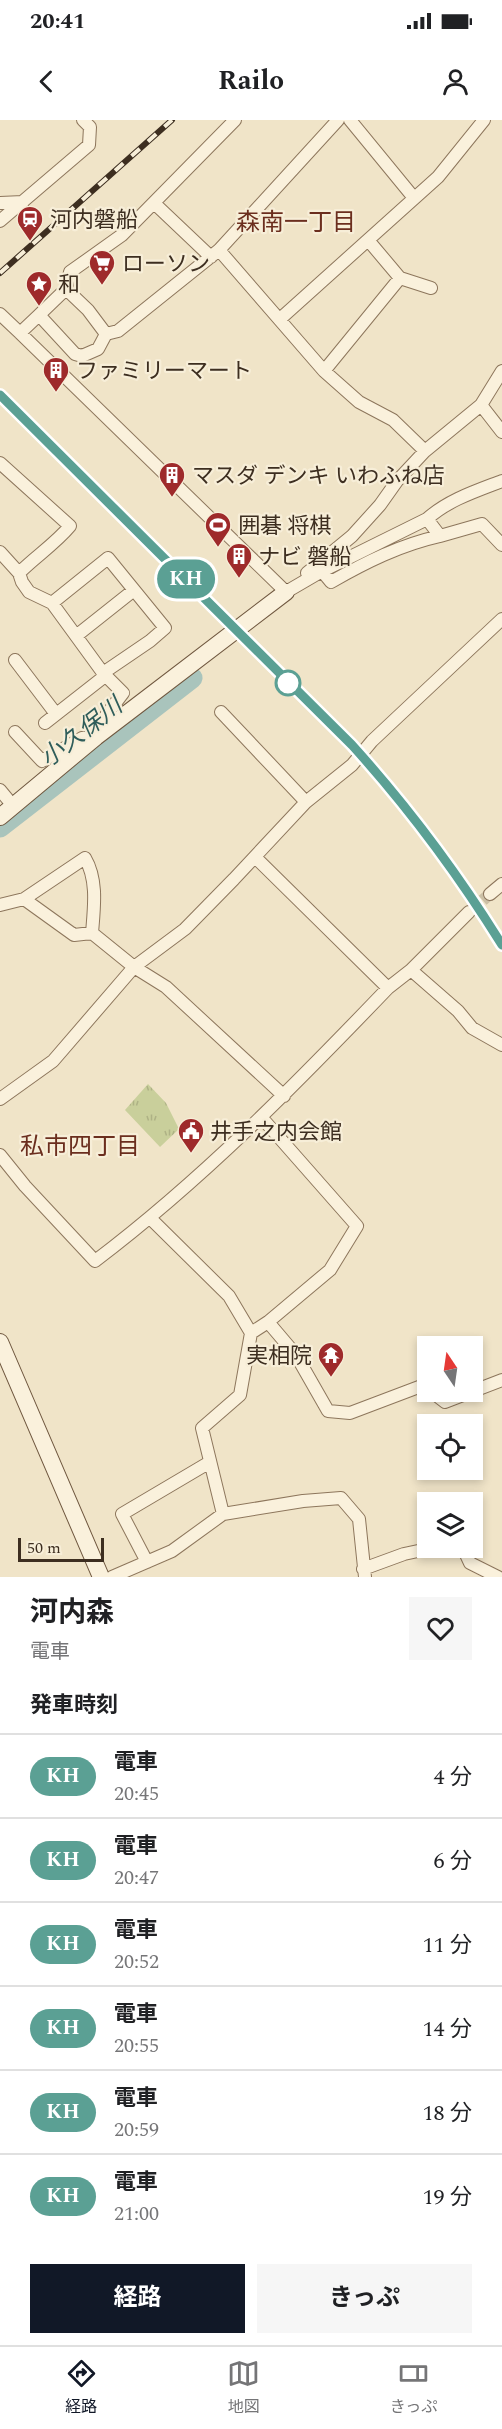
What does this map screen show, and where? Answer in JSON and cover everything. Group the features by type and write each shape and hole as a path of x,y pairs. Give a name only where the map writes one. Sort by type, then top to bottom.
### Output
{"street":[{"path":"0,221 89,145 90,127 83,120"},
{"path":"20,333 66,289 70,272 122,235 235,120"},
{"path":"39,315 75,354 82,356 98,349 106,334 118,331 215,253 338,120"},
{"path":"350,120 414,198"},
{"path":"280,319 438,177 484,120"},
{"path":"0,203 23,202"},
{"path":"154,203 215,253 280,319 324,371 359,402 393,420 425,451"},
{"path":"368,240 400,278 431,288"},
{"path":"324,371 400,278"},
{"path":"66,289 76,297 106,334"},
{"path":"0,314 286,592"},
{"path":"303,583 307,573 352,536 425,451 481,405 502,371"},
{"path":"481,405 502,432"},
{"path":"0,463 70,526 56,543 40,552 19,573"},
{"path":"0,817 96,736 286,592 322,571 427,519 466,495 502,481"},
{"path":"427,519 440,536"},
{"path":"322,571 331,582 374,558 414,542 482,524 502,545"},
{"path":"0,552 19,573 29,592 52,603 104,674 123,693 98,726 96,736"},
{"path":"45,723 165,628 108,558 52,603"},
{"path":"76,636 134,590"},
{"path":"0,1100 53,1061 135,967 185,929 306,802 352,765 372,741 502,619"},
{"path":"15,660 56,714"},
{"path":"221,712 306,802"},
{"path":"23,736 42,761 82,738 96,736"},
{"path":"0,790 14,807"},
{"path":"255,857 388,988"},
{"path":"0,905 24,899 85,858 91,867 94,897 92,933"},
{"path":"490,894 502,884"},
{"path":"24,899 74,935 92,933 135,967 166,987 284,1096"},
{"path":"0,1155 25,1186 95,1261 150,1218 262,1118 388,988 411,970 469,912"},
{"path":"411,970 458,1011 471,1028 502,1045"},
{"path":"251,1333 268,1322 330,1270 357,1226 262,1118"},
{"path":"150,1218 229,1296 251,1333 240,1395 202,1428 223,1514"},
{"path":"268,1322 296,1355 328,1411 350,1413 417,1388"},
{"path":"0,1342 101,1577"},
{"path":"483,1388 502,1380"},
{"path":"147,1562 122,1514 210,1462"},
{"path":"112,1577 172,1551 223,1514 303,1501 341,1498 359,1520 364,1573 404,1554 417,1551"},
{"path":"468,1558 470,1563 493,1576"}],"green space":[{"path":"148,1084 166,1103 179,1129 160,1147 125,1110"}],"waterway":[{"name":"小久保川","path":"0,827 192,678"}],"tunnel":[{"path":"469,912 490,894"}],"railway":[{"path":"0,273 172,120"},
{"path":"0,395 352,745 432,842 502,945"}],"train":[{"name":"KH","path":"0,395 352,745 390,787 469,892 502,945"}],"place":[{"name":"河内磐船","path":"30,242"},
{"name":"ローソン","path":"102,286"},
{"name":"和","path":"39,307"},
{"name":"ファミリーマート","path":"56,393"},
{"name":"マスダ デンキ いわふね店","path":"172,498"},
{"name":"囲碁 将棋","path":"218,548"},
{"name":"ナビ 磐船","path":"239,579"},
{"name":"井手之内会館","path":"191,1154"},
{"name":"実相院","path":"331,1378"}],"district":[{"name":"森南一丁目","path":"296,222"},
{"name":"私市四丁目","path":"80,1146"}]}
